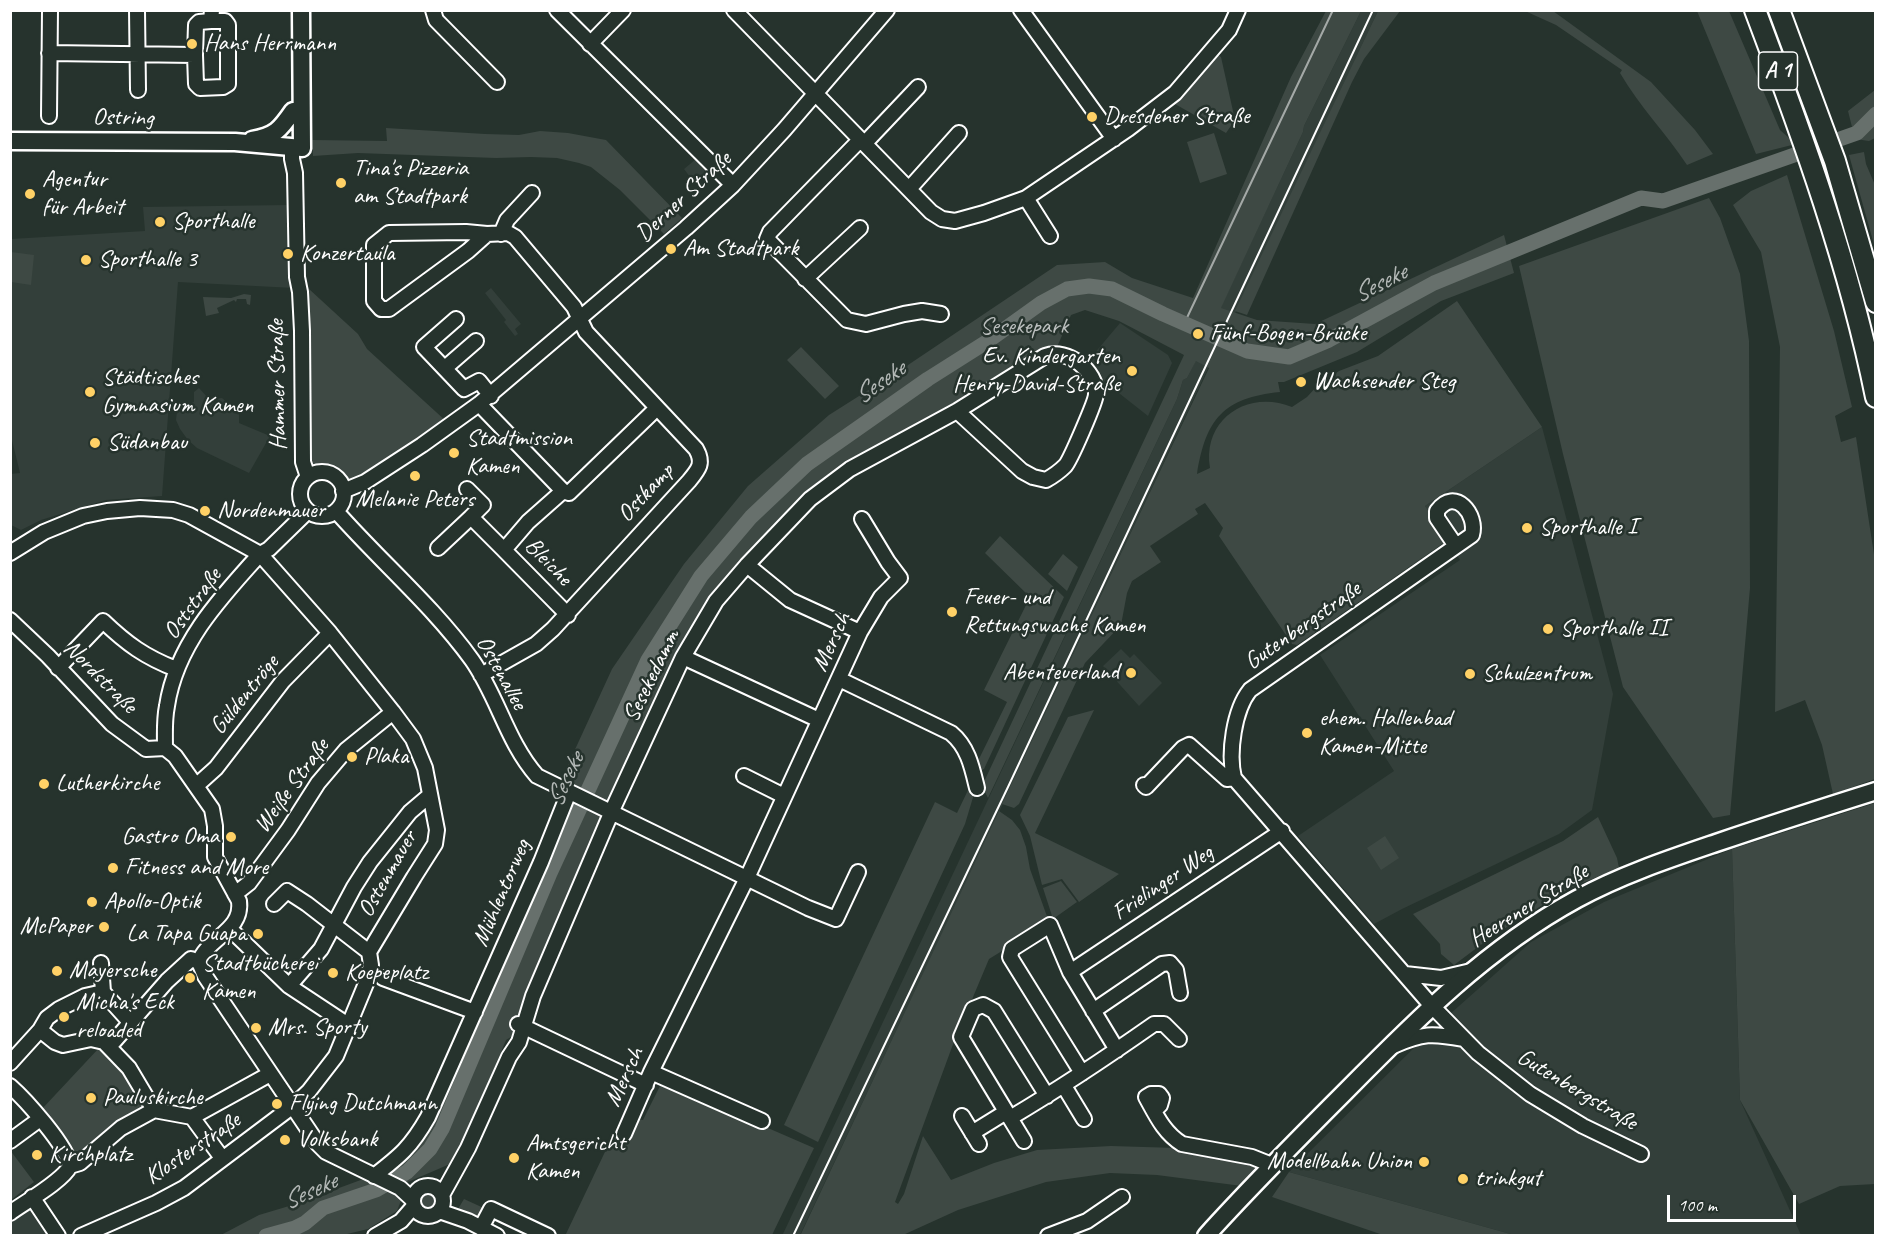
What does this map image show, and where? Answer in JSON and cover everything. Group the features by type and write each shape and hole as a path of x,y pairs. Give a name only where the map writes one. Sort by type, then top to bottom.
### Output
{"highway":[{"name":"A 1","path":"1755,10 1814,167 1844,265 1875,397"},
{"name":"A 1","path":"1779,10 1835,161 1875,302"}],"main road":[{"path":"291,10 292,111 297,143"},
{"name":"Hammer Straße","path":"297,143 301,10"},
{"path":"268,137 282,127 292,111"},
{"name":"Ostring","path":"235,142 268,137 297,143"},
{"name":"Ostring","path":"10,141 297,143"},
{"name":"Heerener Straße","path":"1206,1236 1272,1165 1431,1005 1512,940 1576,900 1616,880 1713,844 1875,791"}],"street":[{"path":"49,116 50,10"},
{"path":"137,10 138,90"},
{"path":"433,10 436,20 497,82"},
{"path":"556,10 733,185"},
{"path":"590,44 623,10"},
{"path":"734,10 931,212 942,219 955,221 1026,198 1114,139 1175,93 1229,30 1238,10"},
{"name":"Derner Straße","path":"343,491 365,482 485,400 733,185 887,10"},
{"path":"1021,10 1114,139"},
{"path":"211,16 225,21 228,25 228,84 223,87 200,88 196,84 196,26 211,16"},
{"path":"49,53 195,55"},
{"path":"918,87 770,232 767,239 847,320 866,324 922,311 941,314"},
{"path":"909,189 959,133"},
{"name":"Hammer Straße","path":"297,143 292,159 295,173 297,277 302,331 303,462 308,477"},
{"path":"532,193 494,234 397,304 384,310 374,300 374,245 388,233 494,234 508,233 515,237 574,307 580,320"},
{"path":"1026,198 1050,236"},
{"path":"805,279 860,228"},
{"path":"456,319 424,347 464,389 479,381 485,400 562,490"},
{"name":"Ostkamp","path":"481,675 536,644 567,615 699,469 700,456 696,449 586,332 580,320"},
{"path":"445,368 476,340"},
{"name":"Sesekedamm","path":"439,1199 457,1167 509,1057 512,1038 521,1025 523,1010 533,996 612,812 683,657 716,601 810,499 850,470 957,411 1052,353 1071,357 1085,369 1094,383 1096,396 1066,465 1046,480 1022,471 957,411"},
{"name":"Bleiche","path":"567,615 504,550 528,522 562,490 569,493 657,408"},
{"name":"Hammer Straße","path":"308,511 302,504 299,494 302,484 315,473 330,474 336,478 343,491"},
{"path":"438,548 483,505 467,489"},
{"path":"308,511 322,516 336,511 343,498 343,491"},
{"path":"10,553 44,532 82,516 140,508 173,510 189,514 260,554"},
{"name":"Oststraße","path":"165,748 167,706 176,669 197,629 260,554 269,549 308,511"},
{"name":"Ostenallee","path":"336,511 453,635 481,675 508,731 527,765 537,776 747,878"},
{"path":"471,517 504,550"},
{"name":"Mersch","path":"624,1134 747,878 860,632 881,597 900,578 862,519"},
{"name":"Gutenbergstraße","path":"1456,546 1250,690 1239,710 1233,744 1234,778 1431,1005 1464,1039 1498,1070 1530,1094 1583,1126 1641,1154"},
{"name":"Ostenmauer","path":"260,554 330,633 413,739 425,768 437,830 435,844 369,952 371,965 367,981 343,1041 328,1069 293,1106"},
{"path":"747,565 790,600 860,632"},
{"name":"Nordstraße","path":"10,620 124,734 146,749 165,748"},
{"path":"58,668 103,621 131,647 176,669"},
{"name":"Güldentröge","path":"196,786 216,768 283,681 330,633"},
{"path":"683,657 819,720"},
{"path":"840,679 951,733 968,755 977,788"},
{"name":"Weiße Straße","path":"235,894 249,883 318,783 345,750 393,712"},
{"name":"Gutenbergstraße","path":"1144,785 1146,787 1183,748 1189,745 1227,779 1234,778"},
{"path":"109,1047 167,981 230,929 235,923 240,908 215,857 214,815 175,756 165,748"},
{"path":"744,776 784,796"},
{"name":"Mühlentorweg","path":"377,1177 415,1140 428,1117 573,794"},
{"path":"289,986 321,950 354,887 370,862 410,812 430,795"},
{"name":"Frielinger Weg","path":"1070,972 1282,831"},
{"path":"747,878 836,919 858,872"},
{"path":"274,904 287,891 369,952"},
{"path":"1082,1073 1010,957 1012,949 1050,925 1070,972 1117,1050"},
{"path":"230,929 289,986 348,1025"},
{"path":"195,960 323,1150 400,1188 432,1216 439,1199"},
{"path":"101,963 103,992 130,1022"},
{"path":"1093,1011 1162,964 1170,963 1176,970 1180,993"},
{"path":"1406,974 1441,978 1472,970"},
{"path":"383,978 475,1012"},
{"path":"10,1063 40,1030 46,1018 59,1008 86,996 103,992"},
{"path":"1024,1141 962,1037 971,1013 978,1006 988,1006 994,1011 1047,1096"},
{"path":"962,1116 976,1138 1008,1115 1064,1086 1154,1024 1164,1024 1179,1039"},
{"path":"521,1025 649,1078 762,1121"},
{"path":"40,1030 58,1044 63,1045 91,1039 104,1042 134,1073 154,1110"},
{"path":"1388,1048 1426,1034 1464,1039"},
{"path":"10,1213 65,1173 70,1166 80,1163 121,1128 154,1110 192,1117 270,1074"},
{"path":"10,1086 31,1106 66,1154 70,1166"},
{"path":"1064,1086 1084,1119"},
{"name":"Klosterstraße","path":"81,1236 184,1188 293,1106"},
{"path":"1154,1110 1168,1132 1182,1144 1252,1157 1272,1165"},
{"path":"192,1117 222,1158"},
{"path":"10,1142 40,1119"},
{"path":"394,1236 428,1185 439,1199 468,1221 497,1236"},
{"path":"32,1197 58,1236"},
{"path":"1048,1236 1087,1221 1122,1197"},
{"path":"375,1236 401,1221 417,1202"},
{"path":"481,1228 491,1209 548,1236"}],"shaded area":[{"path":"1361,11 1378,11 1233,318 1219,311 1304,126"},
{"path":"696,159 709,174 696,185 684,169"},
{"name":"Städtisches Gymnasium Kamen","path":"289,205 294,288 178,282 162,496 106,500 41,520 21,530 11,525 10,474 20,473 10,432 11,239 145,231 143,207"},
{"path":"491,288 521,324 515,329 518,334 515,336 485,293"},
{"name":"Ev. Kindergarten Henry-David-Straße","path":"1120,323 1168,355 1172,363 1148,416 1101,379 1088,361"},
{"path":"1198,356 1211,362 800,1235 782,1236 1177,399 1183,380 1187,378"},
{"path":"199,388 209,399 222,398 239,413 239,423 270,436 249,473 197,448 180,429 176,420 177,411 194,402 194,392"},
{"name":"Schulzentrum","path":"1542,427 1613,694 1592,810 1559,834 1374,924 1298,836 1394,771 1320,655 1460,560 1425,506"},
{"name":"Abenteuerland","path":"1121,649 1130,658 1134,654 1162,683 1139,706 1103,666"},
{"path":"1732,849 1740,1100 1801,1235 1514,1235 1289,1172 1432,1030 1531,942 1604,902"},
{"path":"29,1203 51,1235 11,1235 10,1216"}],"green space":[{"name":"Sesekepark","path":"1326,11 1361,11 1304,126 1221,308 1257,320 1315,324 1504,235 1514,273 1441,301 1357,352 1284,382 1278,382 1280,392 1260,395 1231,406 1212,425 1197,474 1210,468 1209,451 1213,435 1231,412 1245,405 1260,402 1276,402 1292,407 1339,371 1378,356 1457,301 1542,427 1425,506 1448,540 1297,645 1292,644 1219,536 1223,528 1205,503 1195,509 1198,514 1150,546 1161,562 1132,581 1127,593 1121,625 1085,663 1019,804 1014,808 1002,804 1209,368 1196,361 1187,378 1183,380 1177,399 988,798 982,786 1184,355 1119,321 1085,310 1071,315 1057,347 819,489 716,599 531,996 521,1010 511,1037 506,1040 467,1133 450,1164 408,1182 397,1211 368,1229 343,1235 219,1236 259,1215 326,1195 377,1174 415,1140 541,862 574,782 561,780 612,669 684,564 748,486 829,415 1057,265 1105,262 1132,278 1193,298 1291,77"},
{"path":"1378,11 1400,11 1364,59 1352,82 1247,315 1235,311"},
{"path":"1525,11 1553,11 1651,82 1695,130 1713,154 1687,165 1627,85 1620,73 1622,70 1556,25"},
{"path":"1697,11 1729,11 1780,130 1789,138 1792,145 1756,154"},
{"path":"1217,54 1221,57 1235,120 1226,133 1175,104"},
{"path":"1875,90 1875,138 1869,141 1855,139 1848,111"},
{"path":"386,128 519,135 540,131 568,133 606,140 682,218 664,234 620,190 591,167 557,158 358,153 313,156 312,140 387,141"},
{"path":"1214,133 1227,174 1200,183 1187,142"},
{"path":"1864,152 1866,164 1875,185 1875,248 1849,155"},
{"path":"1787,175 1834,331 1852,407 1835,416 1841,442 1856,437 1875,561 1875,779 1833,794 1822,745 1805,700 1775,712 1780,347 1761,252 1733,205 1751,191"},
{"path":"1709,198 1720,218 1740,274 1749,341 1750,588 1730,815 1713,818 1623,687 1563,454 1519,266"},
{"path":"11,252 34,255 31,285 11,282"},
{"path":"309,289 358,334 367,349 447,422 356,480 347,481 334,470 311,466 308,435"},
{"path":"244,294 251,295 250,305 247,304 246,299 237,299 236,302 234,300 217,308 219,313 206,316 203,297 231,298"},
{"path":"801,347 839,386 825,399 787,360"},
{"path":"1000,536 1064,597 984,769 978,772 976,765 1007,702 984,690 1030,597 985,553"},
{"path":"1063,554 1078,567 1067,591 1048,574"},
{"path":"1094,710 1035,833 1119,874 1079,902 1062,879 1042,885 1030,836 1020,815 1068,717"},
{"path":"971,784 974,794 965,824 818,1142 784,1125 935,802 957,813"},
{"path":"1875,803 1875,1184 1840,1186 1799,1204 1740,1100 1732,849"},
{"path":"999,811 1012,820 1020,830 1030,869 1049,922 989,959 952,1047 895,1202 898,1204 904,1194 923,1136 951,1180 994,1163 1037,1150 1111,1146 1177,1148 1251,1162 1258,1168 1242,1186 1157,1175 1110,1173 1046,1182 958,1210 903,1235 800,1236"},
{"path":"1598,817 1617,858 1619,868 1570,888 1494,935 1454,965 1441,954 1440,944 1413,914 1563,841"},
{"path":"1385,836 1399,858 1381,870 1367,848"},
{"path":"1061,881 1077,902 1053,919 1043,888"},
{"path":"99,1048 125,1070 145,1102 142,1112 75,1154 41,1110"},
{"path":"662,1082 814,1148 772,1235 565,1236 613,1135 620,1137 630,1118 643,1120"},
{"path":"10,1150 34,1182 11,1200 10,1200"},
{"path":"1289,1172 1514,1235 1383,1235 1272,1197"},
{"path":"428,1192 434,1195 437,1201 434,1207 428,1210 422,1207 419,1201 422,1195"},
{"path":"464,1199 488,1210 477,1220 458,1209"}],"waterway":[{"path":"1184,324 1333,10"},
{"name":"Seseke","path":"266,1236 295,1228 323,1208 376,1190 407,1172 430,1149 442,1129 550,873 648,660 701,576 751,517 807,464 928,379 988,341 1041,303 1067,289 1089,286 1112,289 1247,351 1289,357 1329,340 1434,283 1641,198 1663,201 1857,133 1876,114"}],"railway":[{"path":"793,1236 1008,787 1373,10"}],"place":[{"name":"Hans Herrmann","path":"192,44"},
{"name":"Dresdener Straße","path":"1092,117"},
{"name":"Tina's Pizzeria am Stadtpark","path":"341,183"},
{"name":"Agentur für Arbeit","path":"30,194"},
{"name":"Sporthalle","path":"160,222"},
{"name":"Am Stadtpark","path":"671,249"},
{"name":"Konzertaula","path":"288,254"},
{"name":"Sporthalle 3","path":"86,260"},
{"name":"Fünf-Bogen-Brücke","path":"1198,334"},
{"name":"Ev. Kindergarten Henry-David-Straße","path":"1132,371"},
{"name":"Wachsender Steg","path":"1301,382"},
{"name":"Städtisches Gymnasium Kamen","path":"90,392"},
{"name":"Südanbau","path":"95,443"},
{"name":"Stadtmission Kamen","path":"454,453"},
{"name":"Melanie Peters","path":"415,476"},
{"name":"Nordenmauer","path":"205,511"},
{"name":"Sporthalle I","path":"1527,528"},
{"name":"Feuer- und Rettungswache Kamen","path":"952,612"},
{"name":"Sporthalle II","path":"1548,629"},
{"name":"Abenteuerland","path":"1131,673"},
{"name":"Schulzentrum","path":"1470,674"},
{"name":"ehem. Hallenbad Kamen-Mitte","path":"1307,733"},
{"name":"Plaka","path":"352,757"},
{"name":"Lutherkirche","path":"44,784"},
{"name":"Gastro Oma","path":"231,837"},
{"name":"Fitness and More","path":"113,868"},
{"name":"Apollo-Optik","path":"92,902"},
{"name":"McPaper","path":"104,927"},
{"name":"La Tapa Guapa","path":"258,934"},
{"name":"Mayersche","path":"57,971"},
{"name":"Koepeplatz","path":"333,973"},
{"name":"Stadtbücherei Kamen","path":"190,978"},
{"name":"Micha's Eck reloaded","path":"64,1017"},
{"name":"Mrs. Sporty","path":"256,1028"},
{"name":"Pauluskirche","path":"91,1098"},
{"name":"Flying Dutchmann","path":"277,1104"},
{"name":"Volksbank","path":"285,1140"},
{"name":"Kirchplatz","path":"37,1155"},
{"name":"Amtsgericht Kamen","path":"514,1158"},
{"name":"Modellbahn Union","path":"1424,1162"},
{"name":"trinkgut","path":"1463,1179"}]}
